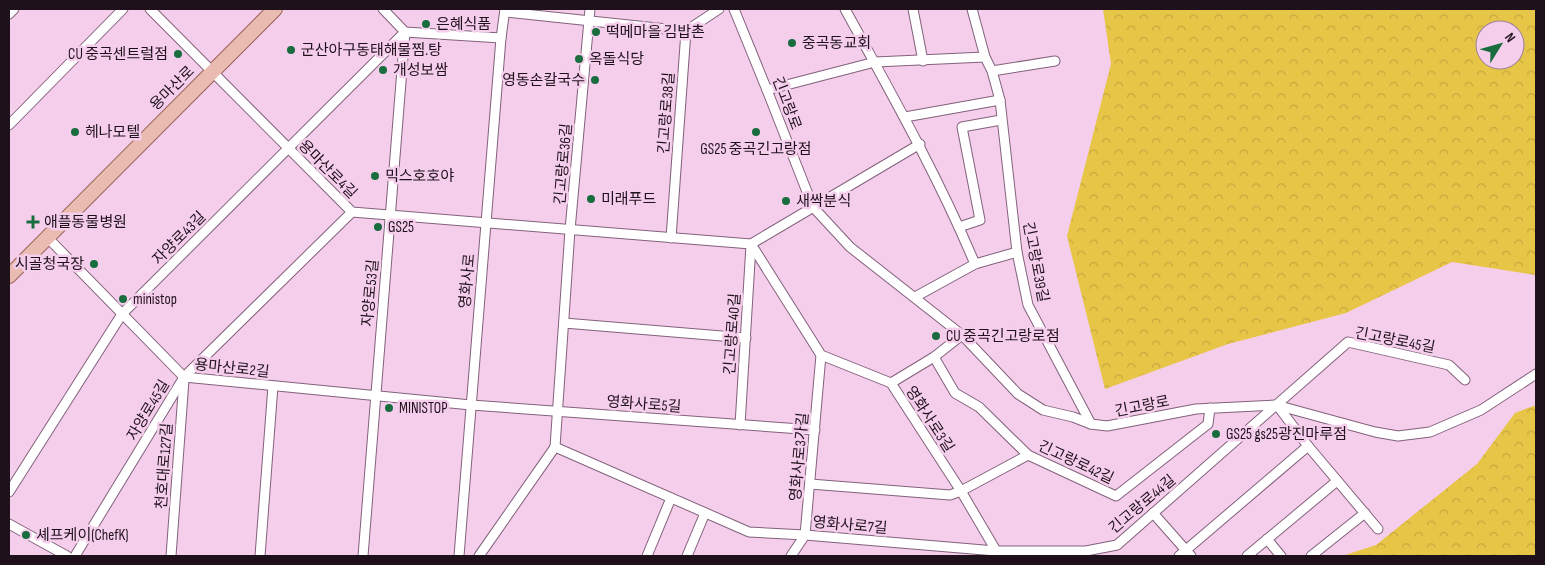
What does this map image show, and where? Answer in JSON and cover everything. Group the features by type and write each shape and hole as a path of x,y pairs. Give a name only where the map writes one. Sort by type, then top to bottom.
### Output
{"main road":[{"name":"용마산로","path":"9,276 275,9"}],"street":[{"path":"9,14 14,9"},
{"path":"9,125 124,9"},
{"name":"용마산로4길","path":"150,9 352,212 486,224"},
{"path":"383,9 405,32 501,38"},
{"name":"긴고랑로36길","path":"555,447 570,230 590,9"},
{"path":"505,10 686,31 720,9"},
{"name":"긴고랑로","path":"734,9 813,207 850,247 962,335 1018,394 1043,410 1073,417 1091,424 1107,426 1210,408 1276,405 1375,432 1398,436 1430,432 1481,410 1536,374"},
{"path":"845,9 920,144 975,264"},
{"path":"913,9 924,61"},
{"name":"긴고랑로39길","path":"972,9 985,57 992,71 1000,100 1017,252 1028,304 1091,424"},
{"name":"영화사로","path":"459,556 501,38 505,10"},
{"name":"긴고랑로38길","path":"671,238 686,31"},
{"name":"자양로43길","path":"9,492 122,314 405,32"},
{"name":"자양로53길","path":"363,556 405,32"},
{"path":"767,90 875,62 985,57"},
{"path":"992,71 1055,61"},
{"path":"905,117 1000,100"},
{"path":"959,227 980,220 962,127 1001,120"},
{"path":"486,224 752,244 920,144"},
{"name":"자양로45길","path":"74,556 184,377 352,212"},
{"name":"용마산로2길","path":"47,237 184,377 471,405"},
{"path":"752,244 821,355"},
{"name":"긴고랑로40길","path":"740,425 752,244"},
{"path":"915,297 975,264 1017,252"},
{"path":"564,323 746,338"},
{"path":"891,383 934,357 962,335"},
{"name":"긴고랑로45길","path":"1276,405 1348,342 1449,365 1465,380"},
{"name":"영화사로3길","path":"821,355 891,383 998,554"},
{"name":"영화사로3가길","path":"791,556 805,535 821,355"},
{"name":"긴고랑로42길","path":"934,357 956,393 979,407 1028,455 1116,496 1208,424 1210,408"},
{"name":"천호대로127길","path":"171,556 184,377"},
{"path":"260,556 274,386"},
{"name":"영화사로5길","path":"471,405 815,430"},
{"path":"1276,405 1378,529"},
{"name":"긴고랑로44길","path":"998,554 1086,551 1118,545 1276,405"},
{"path":"1153,514 1185,554 1308,446"},
{"path":"479,556 555,447"},
{"name":"영화사로7길","path":"555,447 749,532 805,535 998,554"},
{"path":"810,484 950,495 1028,455"},
{"path":"1247,556 1337,481"},
{"path":"647,556 671,498"},
{"path":"687,556 706,513"},
{"path":"1311,556 1365,513"},
{"path":"9,524 67,556"},
{"path":"1267,539 1281,556"}],"green space":[{"path":"1103,9 1536,9 1536,275 1452,262 1346,313 1228,344 1105,389 1067,236 1111,64"},
{"path":"1536,405 1536,556 1342,556 1376,545 1477,464 1515,413"}],"place":[{"name":"은혜식품","path":"426,24"},
{"name":"떡메마을 김밥촌","path":"596,32"},
{"name":"중곡동교회","path":"792,43"},
{"name":"군산아구동태해물찜.탕","path":"291,50"},
{"name":"CU 중곡센트럴점","path":"178,54"},
{"name":"옥돌식당","path":"579,59"},
{"name":"개성보쌈","path":"383,70"},
{"name":"영동손칼국수","path":"595,80"},
{"name":"헤나모텔","path":"75,132"},
{"name":"GS25 중곡긴고랑점","path":"756,132"},
{"name":"믹스호호야","path":"375,176"},
{"name":"미래푸드","path":"591,199"},
{"name":"새싹분식","path":"786,201"},
{"name":"애플동물병원","path":"33,222"},
{"name":"GS25","path":"378,227"},
{"name":"시골청국장","path":"94,264"},
{"name":"ministop","path":"123,299"},
{"name":"CU 중곡긴고랑로점","path":"936,336"},
{"name":"MINISTOP","path":"389,408"},
{"name":"GS25 gs25광진마루점","path":"1216,434"},
{"name":"셰프케이(ChefK)","path":"26,535"}]}
